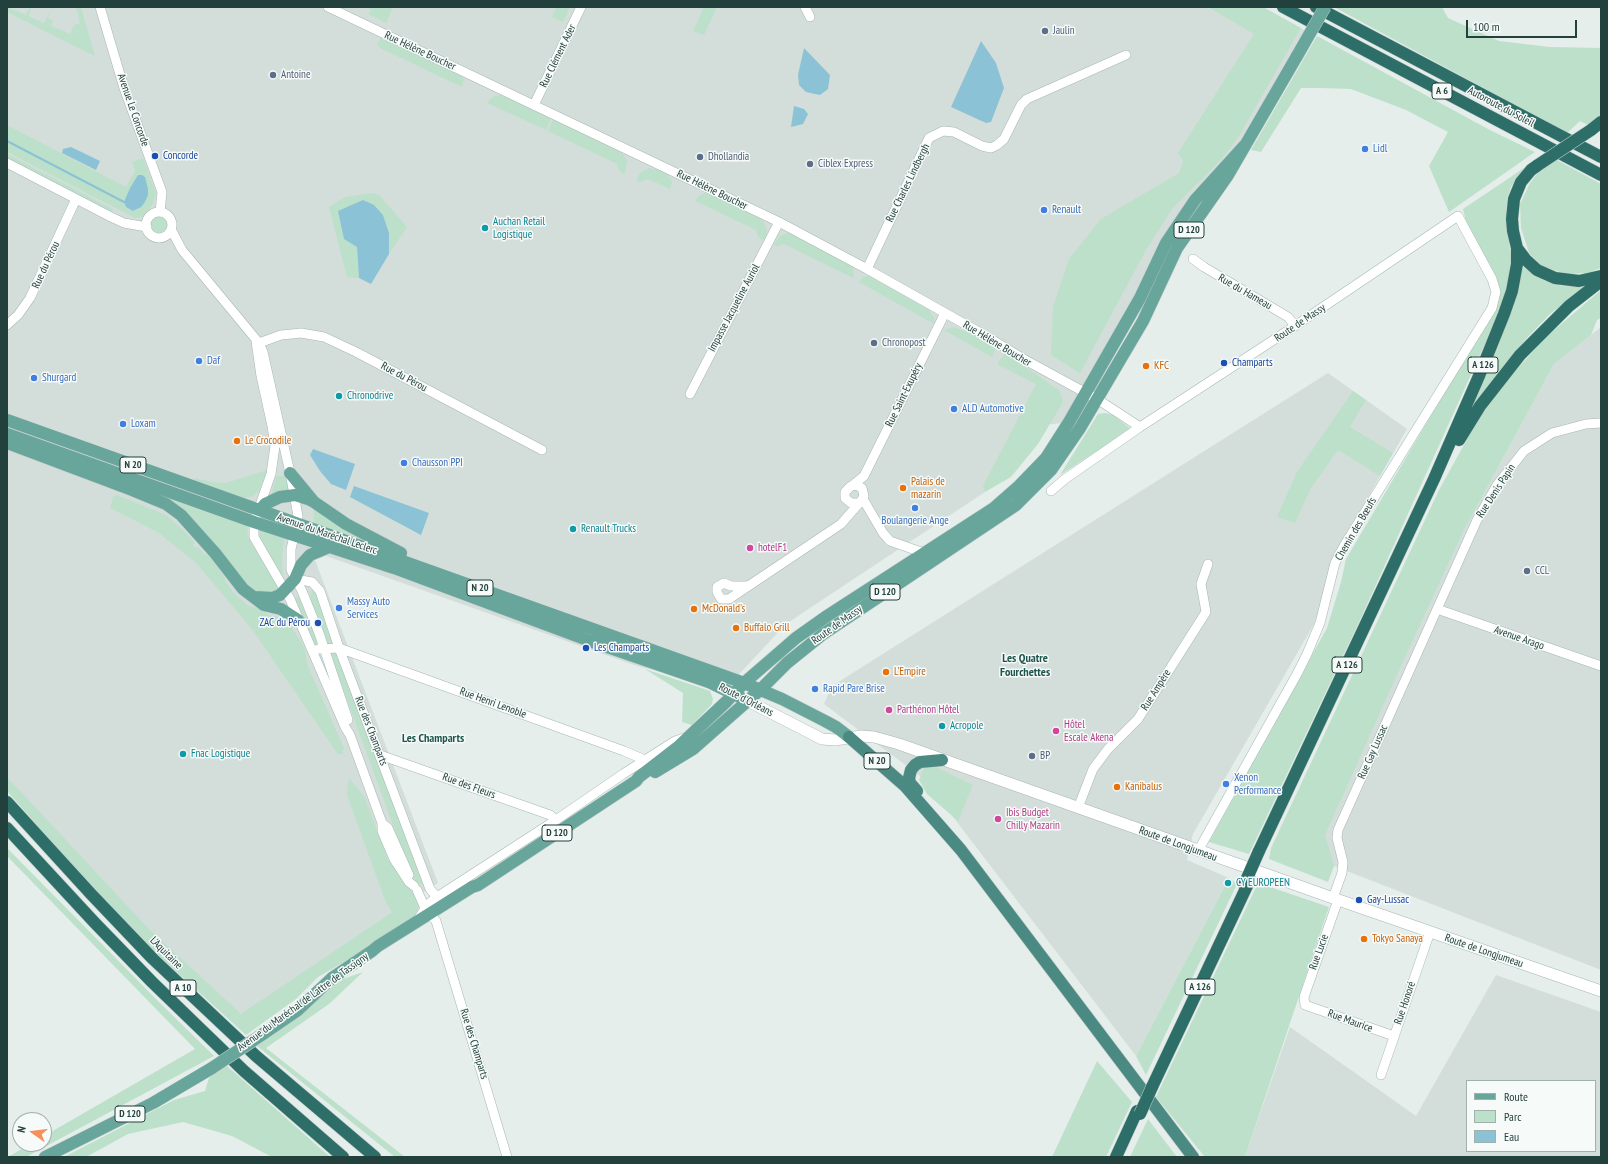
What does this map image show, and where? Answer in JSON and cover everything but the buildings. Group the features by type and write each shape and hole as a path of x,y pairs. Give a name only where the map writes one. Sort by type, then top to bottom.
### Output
{"highway":[{"name":"Autoroute du Soleil","path":"1282,7 1601,175"},
{"name":"Autoroute du Soleil","path":"1316,7 1601,157"},
{"name":"A 126","path":"1261,852 1434,479 1479,376 1512,291 1516,272 1517,248 1512,219 1514,199 1521,182 1531,170 1601,122"},
{"path":"1517,248 1526,260 1537,270 1555,278 1579,281 1601,276"},
{"name":"A 126","path":"1120,1157 1151,1086 1245,885 1417,524 1462,434 1480,406 1520,355 1568,306 1601,281"},
{"name":"N 20","path":"849,736 905,786 920,802"},
{"path":"942,760 920,762 911,770 909,778 910,783 918,793 920,802 965,856 1193,1157"},
{"name":"L'Aquitaine","path":"7,802 153,959 256,1056 375,1157"},
{"name":"A 10","path":"7,828 152,982 244,1071 343,1157"},
{"name":"A 126","path":"1116,1157 1139,1113"}],"main road":[{"name":"Route de Massy","path":"636,781 641,780 693,749 748,701 787,663 823,634 1016,505 1051,470 1062,456 1143,321 1187,232 1228,175 1325,7"},
{"name":"Route de Massy","path":"636,781 639,777 679,746 744,683 796,638 994,508 1019,486 1046,458 1086,393 1140,298 1166,243 1195,200 1245,145"},
{"name":"Avenue du Maréchal Leclerc","path":"7,420 418,566 643,654"},
{"name":"Avenue du Maréchal Leclerc","path":"7,434 294,536 394,568 643,654"},
{"path":"7,443 166,504 181,515 215,553 243,589 264,605 281,609 298,620"},
{"path":"290,473 314,502 346,524 400,552 418,566"},
{"path":"260,510 265,504 280,497 295,496 314,502"},
{"path":"253,597 272,598 285,590 295,579 300,565 310,555 329,547"},
{"name":"Route d'Orléans","path":"643,654 744,683 760,690"},
{"name":"Route d'Orléans","path":"643,654 709,682 748,701"},
{"name":"N 20","path":"760,690 836,727 849,736"},
{"name":"Avenue du Maréchal de Lattre de Tassigny","path":"372,952 381,950 430,913 438,900 478,885 636,781"},
{"name":"Avenue du Maréchal de Lattre de Tassigny","path":"45,1157 153,1103 212,1068 298,1010 332,978 372,952 378,946 415,924 430,913 474,890 478,885"}],"street":[{"name":"Avenue Le Concorde","path":"100,7 124,88 162,192 160,212"},
{"name":"Rue Hélène Boucher","path":"328,7 779,222 867,269 1046,372 1086,393"},
{"name":"Rue Clément Ader","path":"534,105 581,7"},
{"path":"805,7 810,17"},
{"name":"Rue Charles Lindbergh","path":"867,269 929,138 943,131 954,132 982,146 991,148 1004,139 1021,105 1027,100 1126,55"},
{"path":"7,163 124,223 147,228"},
{"name":"Rue du Pérou","path":"7,325 18,315 30,298 76,199"},
{"path":"182,250 162,237 150,234 146,224 152,214 160,212 165,213 171,220 171,229 182,250 258,342 263,352 295,496 297,524 294,536"},
{"name":"Route de Massy","path":"1051,491 1065,479 1140,427 1295,326 1458,216"},
{"name":"Chemin des Bœufs","path":"1198,851 1297,674 1320,623 1335,563 1344,546 1492,308 1496,292 1492,279 1458,216"},
{"name":"Impasse Jacqueline Auriol","path":"690,394 779,222"},
{"path":"162,237 169,233 171,229"},
{"name":"Rue du Hameau","path":"1193,259 1288,317 1295,326"},
{"name":"Rue Saint-Exupéry","path":"862,498 864,476 944,313"},
{"name":"Rue du Pérou","path":"258,342 301,333 324,337 356,352 542,450"},
{"path":"254,522 260,510 271,474 275,446 261,376 258,342"},
{"path":"1086,393 1140,427"},
{"name":"Rue Denis Papin","path":"1437,609 1476,520 1497,485 1514,462 1524,451 1552,433 1586,424 1601,423"},
{"name":"Rue Saint-Exupéry","path":"853,485 864,476"},
{"path":"846,518 847,500 845,492 848,487 853,485 859,486 862,498 883,533 890,541 924,553"},
{"path":"847,500 851,503 862,498"},
{"path":"747,586 731,586 724,583 719,585 717,595 726,599 731,597 834,530 842,524 862,498"},
{"name":"Rue des Champarts","path":"254,522 256,542 285,590 311,646 345,727 350,735 382,823 382,830 394,859 405,878 415,888 436,921 508,1157"},
{"name":"Rue des Champarts","path":"294,536 290,560 291,570 302,591 324,649 349,722 350,735"},
{"name":"Rue Ampère","path":"1078,808 1093,769 1108,749 1138,719 1206,612 1200,584 1208,564"},
{"name":"Rue des Champarts","path":"295,579 312,582 320,591 430,889 438,900"},
{"path":"731,586 733,591 731,597"},
{"name":"Avenue Arago","path":"1437,609 1601,666"},
{"name":"Rue Gay Lussac","path":"1336,899 1343,862 1337,838 1338,830 1437,609"},
{"path":"311,646 318,649 340,648"},
{"name":"Rue Henri Lenoble","path":"340,648 624,751 645,760"},
{"name":"Route d'Orléans","path":"748,701 822,739 835,740 849,736"},
{"name":"Route de Massy","path":"623,774 675,741 689,736"},
{"name":"Route de Longjumeau","path":"849,736 874,737 942,760 1601,991"},
{"name":"Rue des Fleurs","path":"380,755 550,815 556,820"},
{"name":"Avenue du Maréchal de Lattre de Tassigny","path":"438,900 623,774"},
{"name":"Rue des Champarts","path":"415,888 438,900"},
{"name":"Rue Lucie","path":"1305,1005 1304,997 1336,899"},
{"name":"Rue Honoré","path":"1381,1074 1430,932"},
{"name":"Rue Maurice","path":"1305,1005 1394,1036"}],"shaded area":[{"name":"ZAC du Pérou","path":"7,7 1263,7 1311,34 1245,145 1195,200 1069,422 1028,427 1002,469 985,492 786,624 726,688 637,666 326,556 315,560 438,883 392,912 235,1019 214,992 73,856 7,777"},
{"path":"1601,327 1601,970 1334,866 1290,851 1554,364"},
{"path":"1328,373 1407,429 1339,548 1314,624 1193,834 1187,860 1229,878 1136,1056 924,779 824,704 832,686"},
{"path":"1496,975 1601,1012 1601,1157 1245,1157 1290,1027 1416,1116"}],"green space":[{"path":"7,7 26,15 30,7 32,7 28,16 44,23 53,7 48,18 53,21 51,26 70,34 74,25 80,23 76,7 81,7 95,56 7,12"},
{"path":"367,7 393,7 386,23 369,14 371,10"},
{"path":"556,7 570,7 563,22 552,17"},
{"path":"704,7 717,7 704,35 693,31"},
{"path":"1208,7 1263,7 1301,28 1239,136 1222,159 1172,209 1146,250 1080,373 1051,355 1053,307 1069,259 1101,219 1179,173 1183,161 1178,153 1254,34"},
{"path":"1334,7 1442,7 1448,18 1499,41 1550,47 1601,48 1601,116 1588,125 1580,121 1567,133"},
{"path":"1317,36 1488,129 1535,152 1449,212 1429,166 1448,132 1406,110 1351,89 1320,88 1301,88 1261,152 1251,150"},
{"path":"381,37 460,75 464,79 462,87 377,46"},
{"path":"501,95 551,118 546,130 487,103 494,96"},
{"path":"553,119 622,153 627,160 625,174 620,172 617,164 548,131"},
{"path":"7,125 126,187 135,171 132,162 143,158 156,193 153,204 142,217 135,218 7,152","holes":["138,175 137,209 133,211 126,207 124,202"]},
{"path":"7,154 113,209 112,212 7,158"},
{"path":"1555,159 1601,184 1601,268 1587,273 1566,274 1542,266 1529,253 1521,228 1520,204 1530,183 1540,170"},
{"path":"1527,166 1511,187 1507,199 1506,223 1512,271 1507,295 1360,620 1249,854 1209,842 1327,628 1341,582 1346,559 1497,304 1501,292 1492,271 1466,222 1463,209"},
{"path":"649,168 663,171 669,176 672,182 670,189 648,179 640,182 636,180 641,172"},
{"path":"373,193 379,195 407,227 389,254 389,233 383,215 357,247 359,278 347,277 329,207 345,197"},
{"path":"704,193 712,195 762,219 767,230 765,241 759,238 756,230 695,201"},
{"path":"159,216 165,219 168,225 165,231 159,234 153,231 150,225 153,219"},
{"path":"788,233 797,235 853,267 853,278 784,244 777,246 773,245 780,236"},
{"path":"1523,267 1543,280 1562,286 1584,287 1550,314 1525,340 1467,415 1520,280"},
{"path":"868,275 928,309 934,318 934,324 859,282 862,278"},
{"path":"1601,290 1601,318 1597,320 1591,335 1554,364 1463,532 1405,657 1325,835 1334,866 1328,882 1269,859 1271,848 1439,490 1475,425 1500,388 1545,338"},
{"path":"953,327 964,331 965,329 994,346 995,350 992,357 944,330"},
{"path":"1005,353 1060,391 1063,402 1038,444 1011,477 985,492 983,486 1036,384 997,364"},
{"path":"1353,391 1366,400 1350,427 1393,453 1380,476 1338,450 1311,488 1295,523 1277,517 1297,472"},
{"path":"1106,413 1113,415 1131,429 1060,475 1098,414"},
{"path":"267,470 259,491 253,496 245,498 193,481 195,478 212,482 226,483"},
{"path":"276,476 285,476 289,491 271,496"},
{"path":"161,493 247,525 251,543 279,588 272,592 260,592 249,587 186,512 159,497"},
{"path":"117,495 166,515 195,543 193,545 196,548 198,547 204,554 209,555 226,579 224,579 233,592 247,605 265,611 268,615 279,617 292,628 305,648 307,664 344,748 342,755 337,753 252,629 197,564 159,533 110,508 113,497"},
{"path":"313,508 358,536 357,539 315,526"},
{"path":"257,528 284,537 282,562 283,576 258,537"},
{"path":"313,587 317,590 334,642 332,645 328,644 310,597"},
{"path":"299,597 308,621 316,631 319,645 314,643 304,626 295,598"},
{"path":"330,653 336,653 339,655 424,887 420,883 418,884 409,869"},
{"path":"645,669 710,691 713,699 712,704 692,725 682,722 683,693"},
{"path":"926,766 938,768 973,785 958,821 927,794 919,780"},
{"path":"7,777 147,927 241,1014 392,912 385,900 347,795 349,778 365,798 388,860 416,897 419,907 416,915 370,947 318,977 296,999 246,1035 157,954 79,873 7,791"},
{"path":"7,848 214,1056 52,1143 52,1131 195,1049 7,856"},
{"path":"1229,878 1237,884 1146,1075 1136,1056"},
{"path":"1258,883 1329,907 1245,1157 1205,1157 1156,1097"},
{"path":"363,972 329,1004 266,1048 405,1157 395,1157 257,1046 303,1013 340,980"},
{"path":"1097,1061 1132,1102 1106,1157 1052,1157"},
{"path":"227,1066 330,1157 272,1157 232,1136 183,1122 128,1134 86,1157 64,1157 174,1100 205,1091 209,1078 218,1069"},
{"path":"1148,1119 1177,1157 1130,1157"},
{"path":"16,1152 35,1152 26,1157 8,1157"}],"water":[{"path":"981,41 996,63 1004,88 991,122 986,123 951,107"},
{"path":"804,48 830,75 828,89 820,95 806,92 799,85 798,75"},
{"path":"794,106 804,109 808,114 803,124 791,127"},
{"path":"71,147 100,161 96,170 62,153 63,149"},
{"path":"138,175 145,177 148,195 141,207 133,211 126,207 124,202"},
{"path":"363,200 374,205 383,215 389,233 389,254 371,284 359,278 357,247 344,239 338,211"},
{"path":"313,449 355,464 346,490 331,484 320,471 310,455"},
{"path":"354,486 429,513 421,535 350,497"}],"waterway":[{"path":"7,141 124,202"}],"place":[{"name":"Jaulin","path":"1045,31"},
{"name":"Antoine","path":"273,75"},
{"name":"Lidl","path":"1365,149"},
{"name":"Concorde","path":"155,156"},
{"name":"Dhollandia","path":"700,157"},
{"name":"Ciblex Express","path":"810,164"},
{"name":"Renault","path":"1044,210"},
{"name":"Auchan Retail Logistique","path":"485,228"},
{"name":"Chronopost","path":"874,343"},
{"name":"Daf","path":"199,361"},
{"name":"Champarts","path":"1224,363"},
{"name":"KFC","path":"1146,366"},
{"name":"Shurgard","path":"34,378"},
{"name":"Chronodrive","path":"339,396"},
{"name":"ALD Automotive","path":"954,409"},
{"name":"Loxam","path":"123,424"},
{"name":"Le Crocodile","path":"237,441"},
{"name":"Chausson PPI","path":"404,463"},
{"name":"Palais de mazarin","path":"903,488"},
{"name":"Boulangerie Ange","path":"915,508"},
{"name":"Renault Trucks","path":"573,529"},
{"name":"hotelF1","path":"750,548"},
{"name":"CCL","path":"1527,571"},
{"name":"Massy Auto Services","path":"339,608"},
{"name":"McDonald's","path":"694,609"},
{"name":"ZAC du Pérou","path":"318,623"},
{"name":"Buffalo Grill","path":"736,628"},
{"name":"Les Champarts","path":"586,648"},
{"name":"L’Empire","path":"886,672"},
{"name":"Rapid Pare Brise","path":"815,689"},
{"name":"Parthénon Hôtel","path":"889,710"},
{"name":"Acropole","path":"942,726"},
{"name":"Hôtel Escale Akena","path":"1056,731"},
{"name":"Fnac Logistique","path":"183,754"},
{"name":"BP","path":"1032,756"},
{"name":"Xenon Performance","path":"1226,784"},
{"name":"Kanibalus","path":"1117,787"},
{"name":"Ibis Budget Chilly Mazarin","path":"998,819"},
{"name":"CY EUROPEEN","path":"1228,883"},
{"name":"Gay-Lussac","path":"1359,900"},
{"name":"Tokyo Sanaya","path":"1364,939"}],"district":[{"name":"Les Quatre Fourchettes","path":"1025,666"},
{"name":"Les Champarts","path":"433,739"}]}
